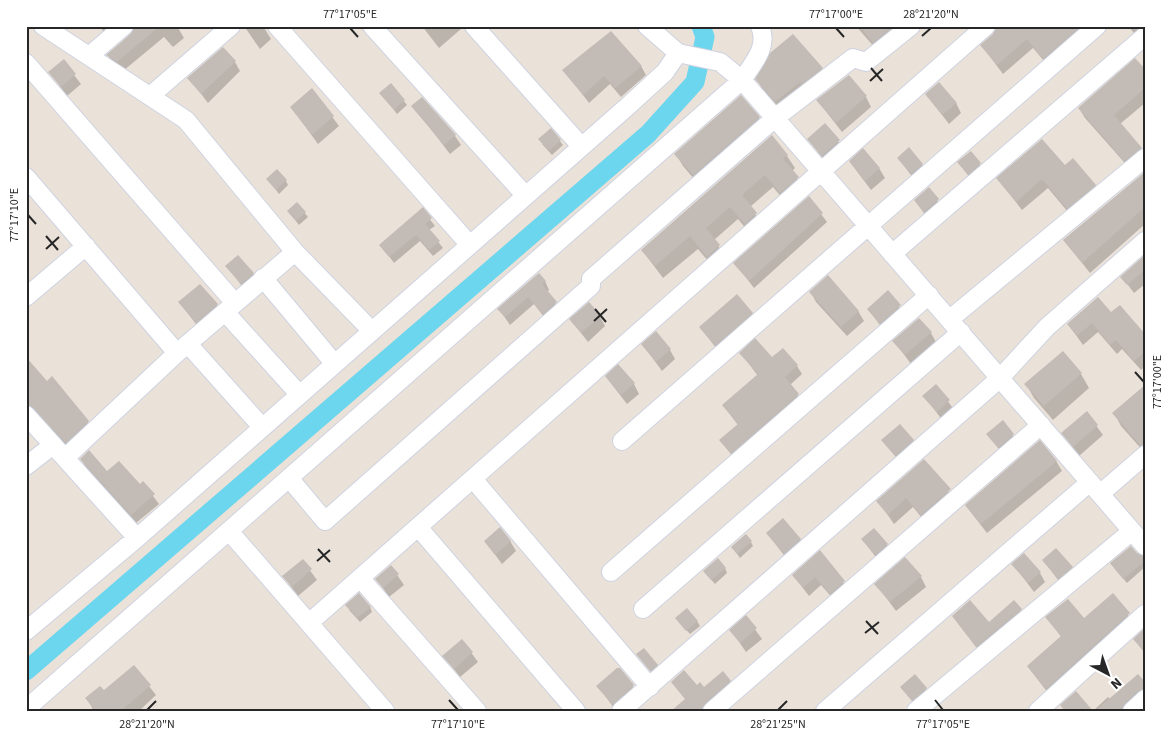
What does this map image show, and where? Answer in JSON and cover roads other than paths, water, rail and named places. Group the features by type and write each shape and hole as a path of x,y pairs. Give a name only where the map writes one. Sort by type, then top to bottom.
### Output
{"street":[{"path":"43,26 186,120 294,252 371,330"},
{"path":"89,56 124,26"},
{"path":"150,96 231,26"},
{"path":"278,26 469,244"},
{"path":"372,26 525,195"},
{"path":"474,26 581,146"},
{"path":"647,26 682,54 720,62 742,80 1145,546"},
{"path":"26,709 742,80 762,48 763,35 760,26"},
{"path":"289,478 325,521 591,286 591,279 775,118 853,58 866,62 911,26"},
{"path":"309,623 986,26"},
{"path":"622,440 1097,26"},
{"path":"892,254 1145,36"},
{"path":"26,631 137,538 665,72 682,54"},
{"path":"26,63 230,307 299,394"},
{"path":"643,609 955,326 1145,158"},
{"path":"26,177 86,246 183,349 262,427"},
{"path":"621,711 1000,379 1047,327 1145,241"},
{"path":"26,297 86,246"},
{"path":"26,466 59,451 183,349 294,252"},
{"path":"264,278 334,363"},
{"path":"611,572 929,295"},
{"path":"26,415 137,538"},
{"path":"712,711 1041,425"},
{"path":"825,711 1095,488 1145,455"},
{"path":"473,479 650,686"},
{"path":"418,527 576,711"},
{"path":"229,531 385,711"},
{"path":"916,711 1132,531"},
{"path":"360,578 477,711"},
{"path":"1038,711 1145,614"},
{"path":"1132,711 1145,699"}],"waterway":[{"path":"26,671 648,134 695,82 705,37 701,26"}]}
